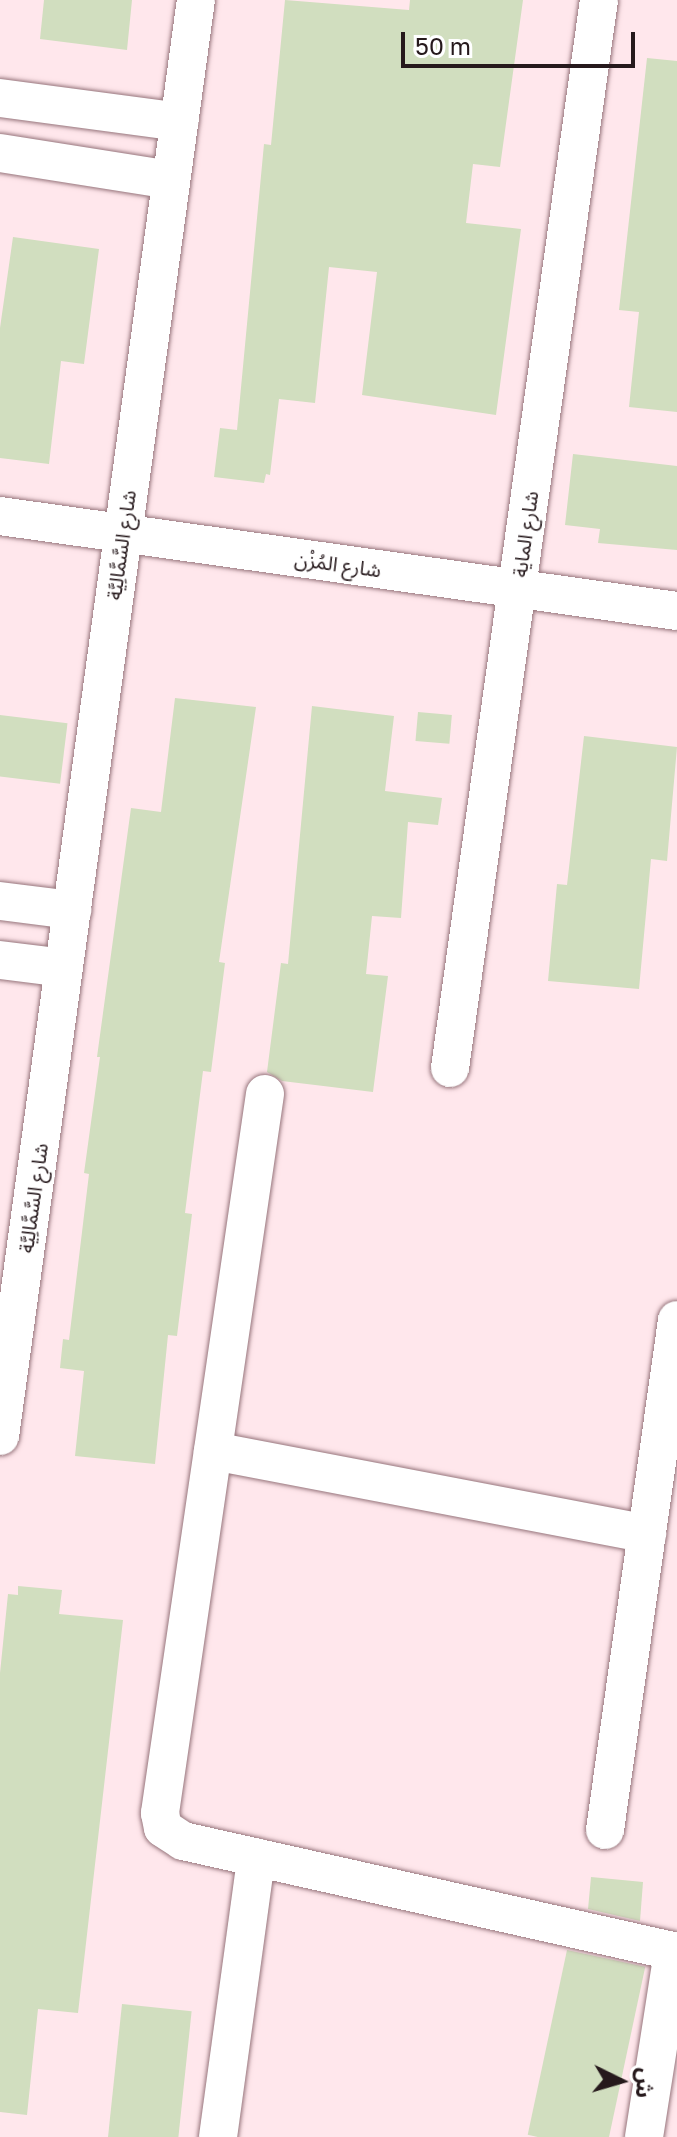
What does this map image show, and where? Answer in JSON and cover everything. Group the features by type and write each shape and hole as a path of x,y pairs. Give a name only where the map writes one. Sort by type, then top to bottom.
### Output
{"street":[{"name":"شارع السَّمَّالِيَّة","path":"0,1436 7,1331 64,968 196,0"},
{"name":"شارع الماية","path":"450,1068 599,0"},
{"path":"0,98 179,122"},
{"path":"0,153 171,180"},
{"name":"شارع المُزْن","path":"0,516 677,611"},
{"path":"0,901 72,910"},
{"path":"0,960 64,968"},
{"path":"265,1094 160,1820 174,1839 675,1952 644,2137"},
{"path":"605,1830 677,1320"},
{"path":"213,1451 647,1534"},
{"path":"218,2137 256,1858"}],"building":[{"path":"44,0 132,0 127,50 40,39"},
{"path":"285,0 409,10 410,0 523,0 500,167 473,164 466,223 521,229 496,415 362,395 377,272 329,267 315,403 279,399 270,475 266,474 264,483 214,477 220,428 237,430 264,144 271,145"},
{"path":"647,58 677,61 677,412 629,407 639,312 619,310"},
{"path":"13,237 99,249 84,364 61,361 49,464 0,458 0,328"},
{"path":"573,454 677,466 677,550 598,543 600,529 565,525"},
{"path":"175,698 256,707 219,962 225,963 211,1072 203,1071 185,1213 192,1214 177,1336 168,1335 155,1464 75,1456 84,1371 60,1368 63,1339 69,1340 89,1174 84,1173 100,1057 97,1057 131,808 161,812"},
{"path":"312,706 394,716 385,791 442,798 438,825 408,822 401,918 372,916 366,974 388,976 373,1092 282,1081 267,1072 281,963 288,964"},
{"path":"418,712 452,715 449,744 415,741"},
{"path":"0,715 67,723 60,784 0,776"},
{"path":"584,736 677,747 667,861 651,859 639,989 548,981 557,884 567,885"},
{"path":"18,1586 62,1590 59,1614 123,1620 78,2013 38,2009 27,2115 0,2112 0,1673 8,1594 18,1595"},
{"path":"591,1877 643,1882 640,1921 588,1909"},
{"path":"567,1950 645,1967 609,2137 528,2135"},
{"path":"122,2004 192,2011 178,2137 108,2137"}]}
